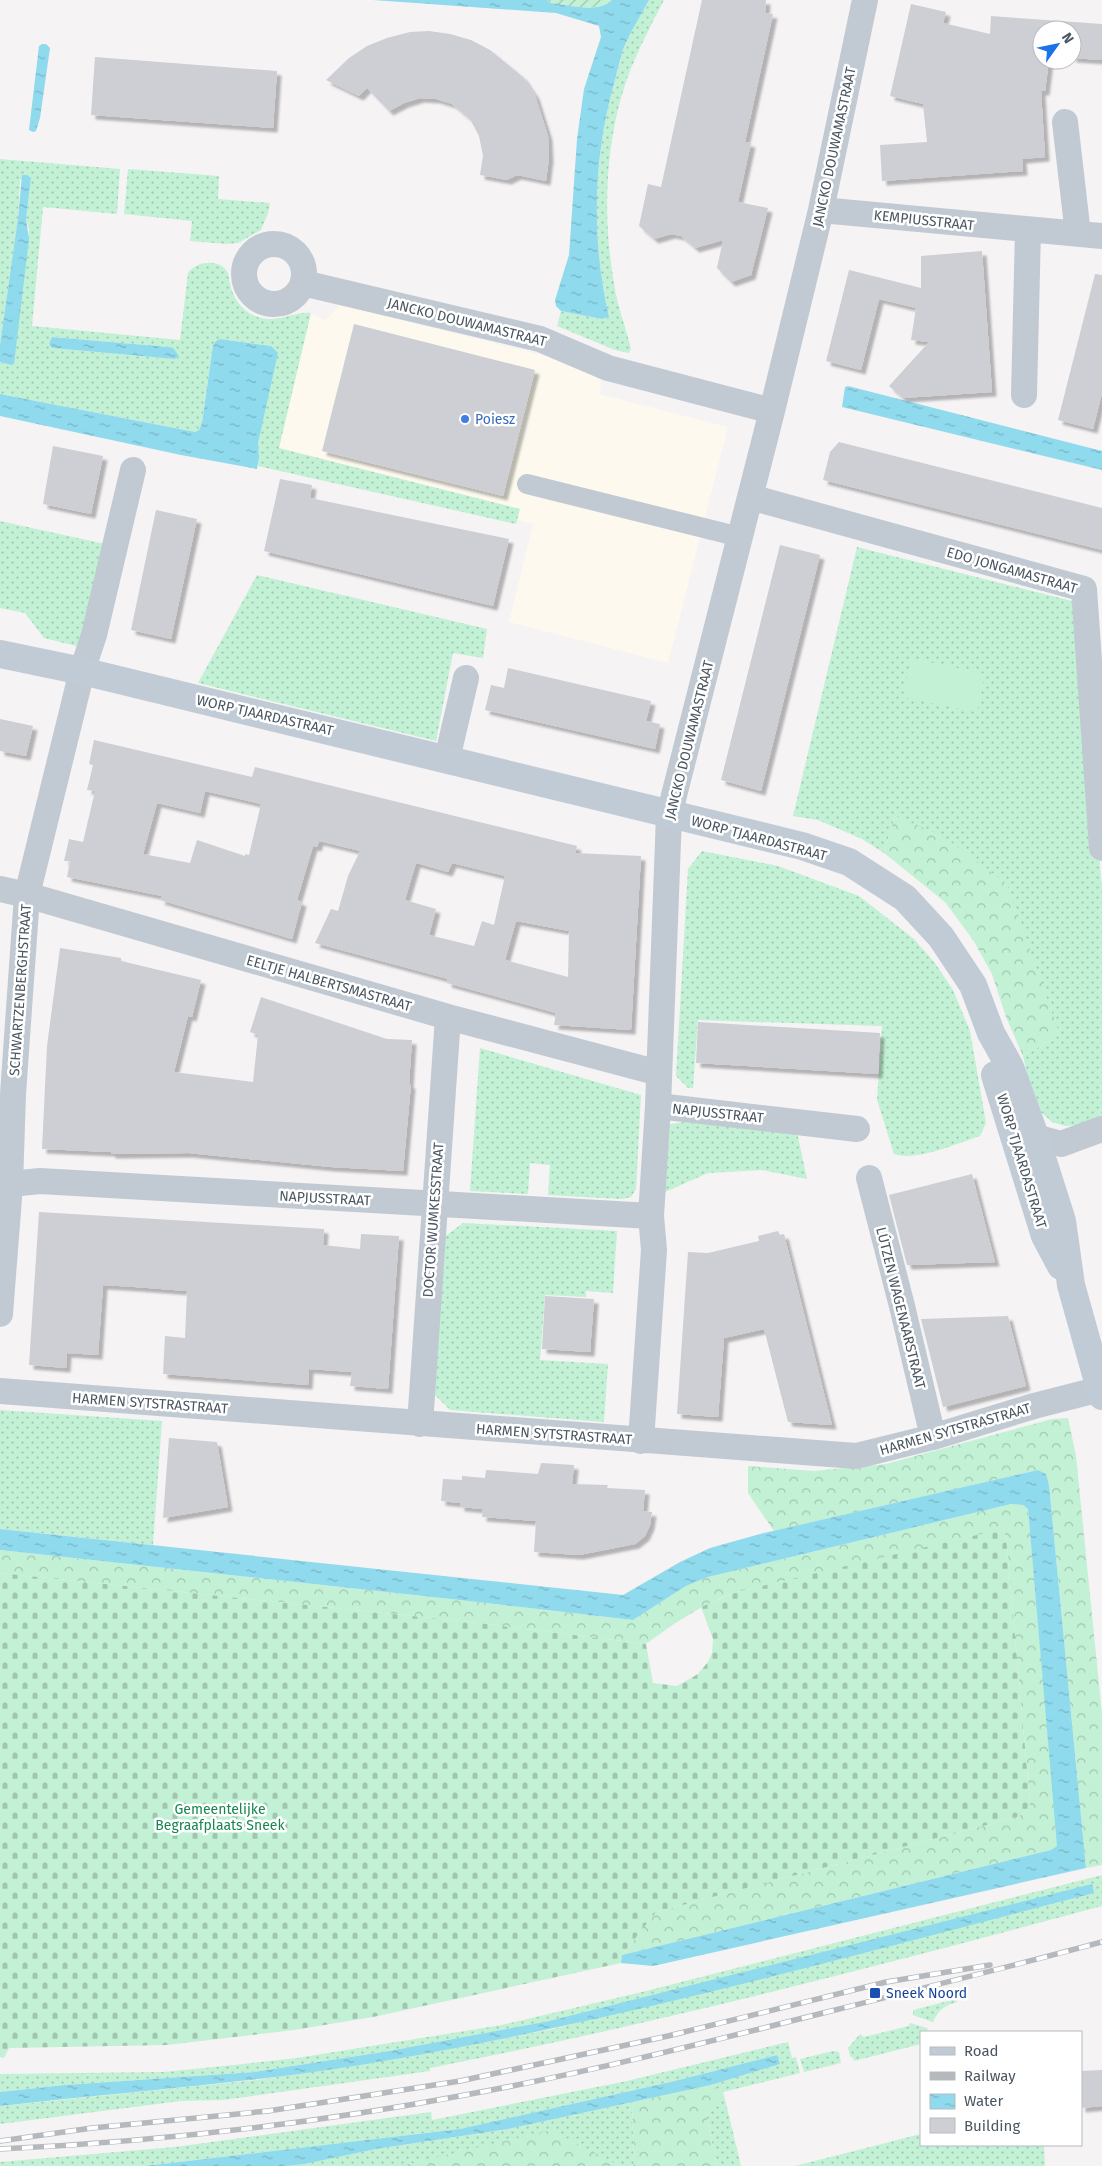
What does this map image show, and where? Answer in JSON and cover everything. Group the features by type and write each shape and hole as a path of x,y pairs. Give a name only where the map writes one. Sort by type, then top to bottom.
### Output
{"main road":[{"name":"WORP TJAARDASTRAAT","path":"0,654 82,671 802,846 849,862 905,898 941,937 973,985 991,1033 990,1057 1023,1133 1045,1236 1070,1285 1101,1392"}],"street":[{"name":"JANCKO DOUWAMASTRAAT","path":"658,1106 669,815 821,210 865,0"},
{"name":"KEMPIUSSTRAAT","path":"821,210 1090,235 1066,122"},
{"path":"1024,396 1028,230"},
{"name":"JANCKO DOUWAMASTRAAT","path":"303,283 540,339 608,368 772,411"},
{"path":"82,671 94,635 133,470"},
{"path":"527,484 740,537"},
{"name":"EDO JONGAMASTRAAT","path":"750,497 1084,589 1102,848"},
{"name":"SCHWARTZENBERGHSTRAAT","path":"0,1314 6,1094 27,895 82,671"},
{"path":"447,759 466,678"},
{"name":"EELTJE HALBERTSMASTRAAT","path":"0,889 27,895 448,1017 659,1074"},
{"name":"DOCTOR WUMKESSTRAAT","path":"420,1424 448,1017"},
{"name":"NAPJUSSTRAAT","path":"641,1441 654,1250 651,1216 658,1106 857,1129"},
{"path":"1023,1133 1061,1144 1102,1129"},
{"name":"LÚTZEN WAGENAARSTRAAT","path":"869,1178 933,1438"},
{"name":"NAPJUSSTRAAT","path":"5,1185 40,1181 651,1216"},
{"name":"HARMEN SYTSTRASTRAAT","path":"0,1392 856,1456 933,1438 1034,1406 1101,1392"}],"shaded area":[{"path":"340,305 542,355 600,378 599,394 728,427 668,663 509,622 533,524 517,520 520,509 279,448 311,313 325,320"}],"green space":[{"path":"547,0 612,0 599,7 591,8 551,3"},
{"path":"649,0 664,0 640,47 620,101 614,126 608,178 607,205 610,257 615,292 631,349 629,353 615,350 557,326 561,311 602,319 609,317 603,288 597,228 597,198 602,138 623,51"},
{"path":"0,159 120,169 117,214 43,207 32,326 180,340 188,273 202,264 214,263 220,265 228,273 231,289 236,299 250,314 271,319 311,313 279,448 520,509 516,524 258,466 258,443 271,346 220,339 216,341 213,345 202,423 199,430 195,432 0,394 0,362 11,365 29,229 26,219 31,178 20,180 18,218 0,345","holes":["52,337 168,347 178,357 175,359 52,348 49,344"]},
{"path":"128,169 219,176 218,199 270,203 268,213 261,230 238,243 190,241 192,221 124,214"},
{"path":"0,521 105,544 80,647 44,638 25,613 0,608"},
{"path":"857,547 1076,602 1102,887 1102,1117 1082,1125 1065,1126 1052,1122 1034,1106 1023,1056 1060,1035 895,816 884,853 862,839 818,820 793,816"},
{"path":"257,575 487,629 483,658 453,653 436,741 198,683"},
{"path":"911,658 985,674 977,712 903,697"},
{"path":"895,816 943,836 1007,884 1060,1035 1023,1056 1006,1017 992,974 973,940 945,902 884,853"},
{"path":"702,851 778,866 859,896 914,939 935,963 953,990 970,1031 986,1123 980,1136 925,1154 903,1156 894,1154 877,1100 882,1026 698,1020 693,1088 688,1088 676,1076 688,869"},
{"path":"480,1048 641,1095 636,1189 631,1197 622,1199 548,1195 550,1165 530,1163 528,1194 470,1191"},
{"path":"684,1122 797,1132 807,1179 762,1170 708,1173 663,1193 665,1125"},
{"path":"463,1223 617,1231 613,1293 586,1291 586,1297 545,1295 540,1360 608,1364 604,1422 450,1410 436,1396 430,1395 440,1235 447,1235"},
{"path":"0,1410 162,1421 153,1545 0,1529"},
{"path":"1068,1418 1076,1456 1102,1714 1102,1865 1086,1868 1049,1485 1046,1474 1038,1470 774,1531 748,1493 748,1466 813,1471 886,1464 1052,1419"},
{"path":"1011,1504 1023,1505 1028,1509 1058,1846 1051,1850 622,1955 656,1912 1017,1817 1027,1811 1030,1803 1006,1537 1003,1530 737,1592 690,1614 646,1644 470,1622 0,1573 0,1550 633,1620 686,1586 708,1577"},
{"name":"Gemeentelijke Begraafplaats Sneek","path":"1003,1530 1006,1537 1030,1803 1027,1811 1017,1817 656,1912 622,1955 621,1963 373,2017 294,2030 167,2045 9,2048 4,2058 0,2057 0,1573 470,1622 646,1644 653,1683 677,1686 698,1674 708,1662 712,1653 713,1639 701,1607 737,1592"},
{"path":"1102,1875 1102,1906 767,1993 599,2033 430,2068 430,2071 223,2100 181,2101 0,2124 0,2106 257,2080 390,2060 553,2029 1092,1885 549,2021 389,2051 254,2072 65,2085 0,2092 0,2074 164,2072 297,2058 502,2025 642,1992"},
{"path":"956,1999 957,2002 945,2006 940,2011 933,2022 913,2015 913,2010"},
{"path":"910,2023 927,2028 928,2031 920,2031 920,2044 854,2061 853,2057 851,2058 848,2048 860,2034 864,2037 909,2026"},
{"path":"788,2042 792,2058 796,2057 800,2073 723,2092 711,2085 780,2064 777,2055 675,2081 460,2129 145,2166 0,2166 0,2162 175,2147 431,2112 432,2120 627,2081"},
{"path":"833,2051 839,2052 841,2063 804,2072 800,2059"},
{"path":"711,2085 723,2092 725,2099 706,2114 717,2166 634,2166 632,2102"},
{"path":"725,2099 741,2166 717,2166 706,2114"},
{"path":"632,2102 634,2166 286,2166 376,2149 508,2129"},
{"path":"551,2130 620,2166 401,2166"},
{"path":"920,2134 920,2146 1044,2146 1045,2166 795,2166"}],"water":[{"path":"373,0 547,0 551,3 592,8 599,7 612,0 649,0 623,51 602,138 597,198 597,228 603,288 609,317 602,319 561,311 556,306 555,300 569,255 577,139 584,89 601,37 599,26 556,13"},
{"path":"46,44 50,48 40,118 36,131 33,132 29,130 39,46"},
{"path":"22,175 27,175 31,178 26,219 29,239 14,364 11,365 0,362 0,345 18,218"},
{"path":"52,337 168,347 173,348 179,356 175,359 52,348 49,344"},
{"path":"220,339 271,346 278,353 258,443 259,457 257,469 181,455 0,416 0,394 195,432 199,430 202,423 213,345"},
{"path":"848,386 1102,451 1102,470 842,407 845,387"},
{"path":"1038,1470 1046,1474 1049,1485 1086,1868 653,1966 621,1963 622,1955 1051,1850 1057,1846 1028,1509 1023,1505 1011,1504 708,1577 686,1586 633,1620 0,1550 0,1529 623,1595 680,1562 710,1548 760,1534"},
{"path":"1092,1884 1094,1893 919,1939 656,2005 479,2044 293,2075 0,2106 0,2092 65,2085 254,2072 389,2051 549,2021"},
{"path":"777,2055 780,2064 711,2085 508,2129 376,2149 286,2166 145,2166 460,2129 675,2081"}],"building":[{"path":"702,0 766,0 765,13 773,14 745,142 751,143 738,202 768,208 751,275 731,282 717,268 723,240 695,248 681,236 671,234 654,239 639,226 648,184 661,187"},
{"path":"911,4 946,12 943,23 990,34 991,16 1046,20 1032,20 1032,70 1048,70 1045,91 1041,91 1045,157 1022,159 1023,171 882,181 880,145 927,142 923,104 890,96"},
{"path":"1082,23 1102,24 1102,60 1082,59"},
{"path":"429,31 471,40 490,50 523,77 535,95 548,136 549,158 546,181 517,175 507,180 480,175 483,156 479,136 470,119 452,104 436,99 420,98 404,103 389,111 367,88 359,96 326,80 349,58 367,46 410,32"},
{"path":"95,57 277,71 273,128 91,115"},
{"path":"982,251 992,392 903,398 889,386 929,342 911,340 916,308 879,299 861,370 826,361 849,270 921,288 921,256"},
{"path":"1095,274 1102,275 1102,393 1093,429 1058,420"},
{"path":"354,324 535,370 503,496 322,451"},
{"path":"839,442 1102,508 1102,550 823,480 830,452"},
{"path":"53,446 103,456 91,514 43,504"},
{"path":"280,479 312,485 310,498 509,539 493,606 264,551"},
{"path":"156,510 197,519 171,639 131,630"},
{"path":"780,545 820,555 761,791 721,780"},
{"path":"508,668 651,701 646,721 660,724 655,749 485,710 491,685 504,688"},
{"path":"0,719 33,726 26,756 0,751"},
{"path":"94,740 252,777 255,767 577,846 575,853 641,856 631,1030 554,1025 556,1013 447,983 448,979 315,943 331,909 338,911 348,876 360,851 319,841 317,847 313,846 297,900 302,902 292,939 160,900 162,896 67,877 70,861 64,861 69,839 83,842 95,791 87,790 93,765 89,764","holes":["205,791 261,804 249,855 245,854 245,856 197,840 190,863 143,854 157,803 200,813","416,863 448,872 452,863 505,876 494,925 482,921 474,946 429,935 436,909 405,900","516,921 569,931 568,977 505,960"]},
{"path":"60,948 121,958 121,961 201,980 192,1017 188,1016 174,1072 253,1082 258,1035 250,1032 261,997 387,1039 412,1040 409,1084 411,1084 403,1171 331,1167 188,1153 111,1154 111,1152 42,1149 47,1046"},
{"path":"698,1022 880,1033 878,1074 696,1063"},
{"path":"972,1174 995,1262 907,1265 889,1195"},
{"path":"39,1212 324,1229 323,1245 360,1249 361,1234 399,1236 388,1389 350,1386 352,1372 309,1369 308,1385 163,1374 165,1336 185,1338 187,1291 135,1287 103,1285 98,1355 67,1353 66,1368 29,1365"},
{"path":"778,1231 780,1235 784,1234 832,1425 788,1422 764,1329 724,1338 718,1417 677,1414 688,1252 708,1253 759,1241 758,1236"},
{"path":"545,1296 594,1299 590,1352 542,1349"},
{"path":"1008,1316 1026,1386 943,1407 921,1319"},
{"path":"169,1438 217,1442 228,1507 163,1518"},
{"path":"541,1463 574,1465 572,1484 608,1485 607,1488 645,1490 643,1511 652,1512 650,1525 645,1536 635,1544 579,1555 534,1552 536,1521 482,1517 483,1509 460,1507 460,1503 441,1501 443,1479 462,1480 462,1476 485,1478 486,1470 538,1474"},
{"path":"1102,2070 1102,2106 1082,2108 1082,2071"}],"railway":[{"path":"0,2149 117,2142 233,2130 349,2115 465,2095 555,2077 689,2046 1102,1942"},
{"path":"0,2141 92,2128 268,2111 460,2081 668,2036 886,1982 990,1965"}],"place":[{"name":"Poiesz","path":"465,419"},
{"name":"Sneek Noord","path":"875,1993"}]}
